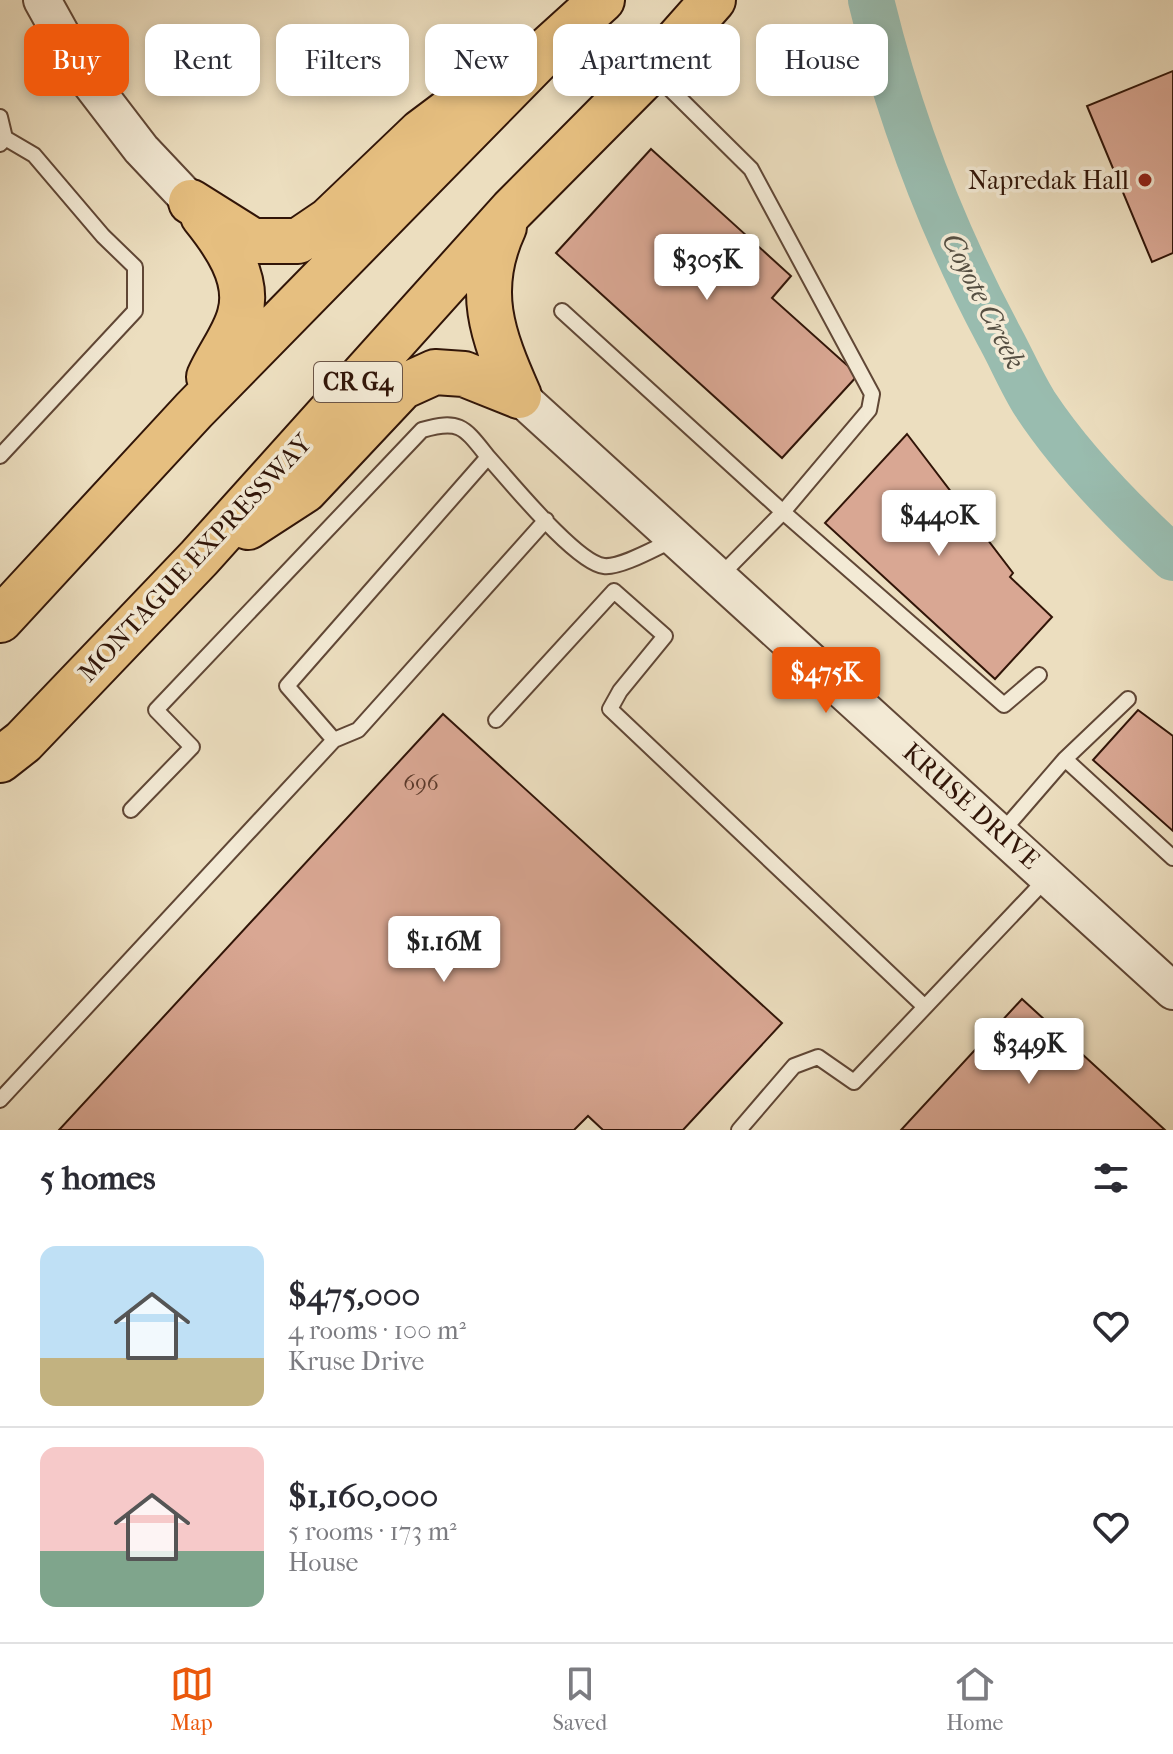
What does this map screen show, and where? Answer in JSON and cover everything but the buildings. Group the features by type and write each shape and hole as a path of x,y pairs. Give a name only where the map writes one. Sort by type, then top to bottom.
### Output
{"highway":[{"path":"0,620 194,410 550,47 602,0"},
{"name":"MONTAGUE EXPRESSWAY","path":"692,24 713,0"},
{"path":"191,202 253,241 298,241 329,220 421,132 488,81 550,47"},
{"name":"MONTAGUE EXPRESSWAY","path":"0,760 23,742 199,558 512,210 625,96"},
{"path":"191,202 223,240 242,288 240,314 194,410"},
{"path":"512,210 491,254 486,288 493,322 519,396"},
{"path":"199,558 305,490 402,387 435,372 464,374 519,396"}],"street":[{"path":"42,0 82,72 141,149 191,202"},
{"name":"KRUSE DRIVE","path":"519,396 1173,991"}],"lane":[{"path":"677,96 751,169 872,394 869,410 783,512 720,577"},
{"path":"0,117 2,141 34,155 103,236 135,267 138,289 135,311 0,456"},
{"path":"562,311 783,512 1004,705 1039,675"},
{"path":"131,810 192,747 156,710 422,430 448,423 466,429 488,457 582,556 605,566 633,558 677,538"},
{"path":"334,740 287,686 488,457"},
{"path":"0,1100 334,740 358,730 546,520"},
{"path":"496,720 614,591 665,636 620,691 610,709 925,1007"},
{"path":"1001,834 1065,759 1128,699"},
{"path":"1065,759 1173,858"},
{"path":"739,1130 794,1066 818,1057 854,1082 1048,877"}],"waterway":[{"name":"Coyote Creek","path":"871,0 895,86 924,171 958,254 1025,387 1082,465 1173,558"}],"place":[{"name":"Napredak Hall","path":"1145,180"}]}
